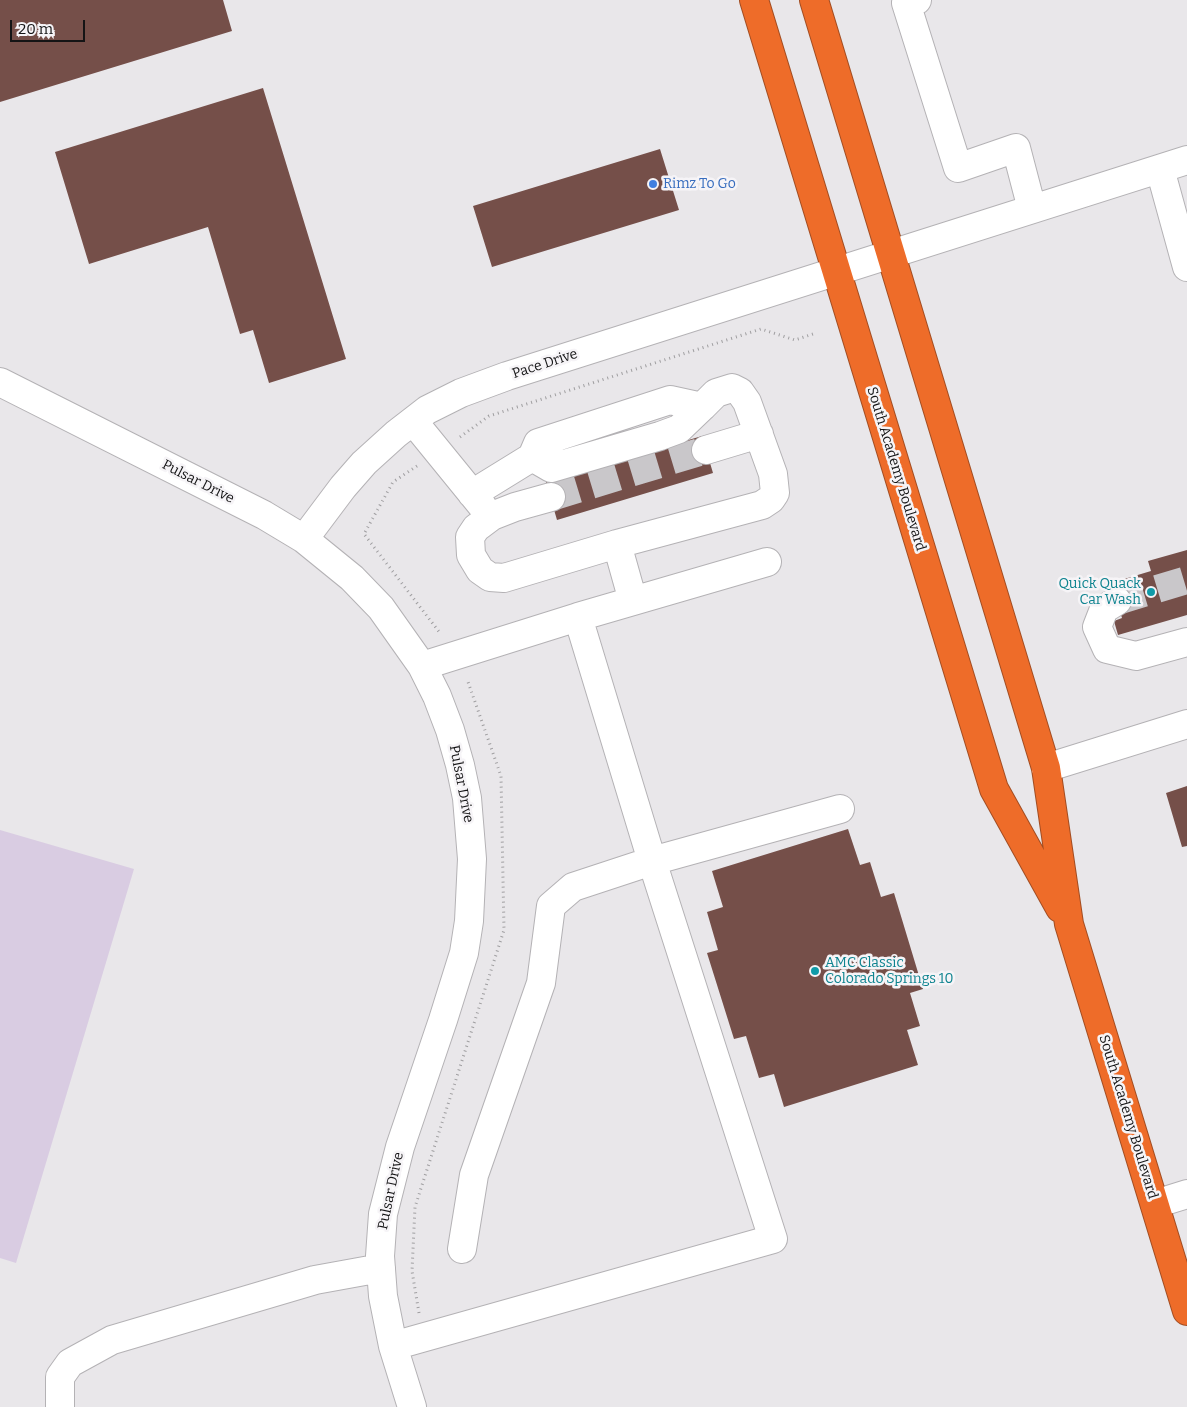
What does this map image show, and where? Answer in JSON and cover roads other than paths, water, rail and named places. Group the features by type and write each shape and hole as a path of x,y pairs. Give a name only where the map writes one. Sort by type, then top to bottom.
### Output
{"highway":[{"name":"South Academy Boulevard","path":"754,0 994,789 1069,924"},
{"name":"South Academy Boulevard","path":"814,0 1046,768 1069,924 1187,1311"}],"street":[{"path":"910,1 958,168 1016,148 1032,209"},
{"name":"Pace Drive","path":"304,539 343,487 364,463 427,410 461,393 507,376 1187,160"},
{"path":"1160,169 1187,267"},
{"name":"Pulsar Drive","path":"0,382 264,515 304,539 352,578 381,608 422,666 437,696 450,730 460,766 469,817 472,859 471,888 464,953 400,1148 383,1214 380,1256 383,1296 393,1346 412,1407"},
{"path":"472,494 532,457 550,468 680,429 716,393 732,388 740,392 747,402 773,474 775,493 762,505 617,544 516,575 504,578 490,577 480,570 471,555 470,537 476,528 492,516 515,507 551,497"},
{"path":"413,422 492,516"},
{"path":"706,450 758,434"},
{"path":"617,544 633,601"},
{"path":"422,666 578,617 767,562"},
{"path":"1117,601 1104,609 1097,626 1107,649 1136,656 1187,642"},
{"path":"393,1346 773,1239 652,861 578,617"},
{"path":"1046,768 1187,724"},
{"path":"462,1249 474,1176 541,983 551,906 573,887 652,861 840,809"},
{"path":"1155,1204 1187,1194"},
{"path":"60,1407 60,1378 70,1363 112,1340 315,1280 381,1268"}],"tunnel":[{"path":"551,497 706,450"},
{"path":"1117,601 1187,580"}],"place":[{"name":"Rimz To Go","path":"653,184"},
{"name":"Quick Quack Car Wash","path":"1151,592"},
{"name":"AMC Classic Colorado Springs 10","path":"815,971"}]}
